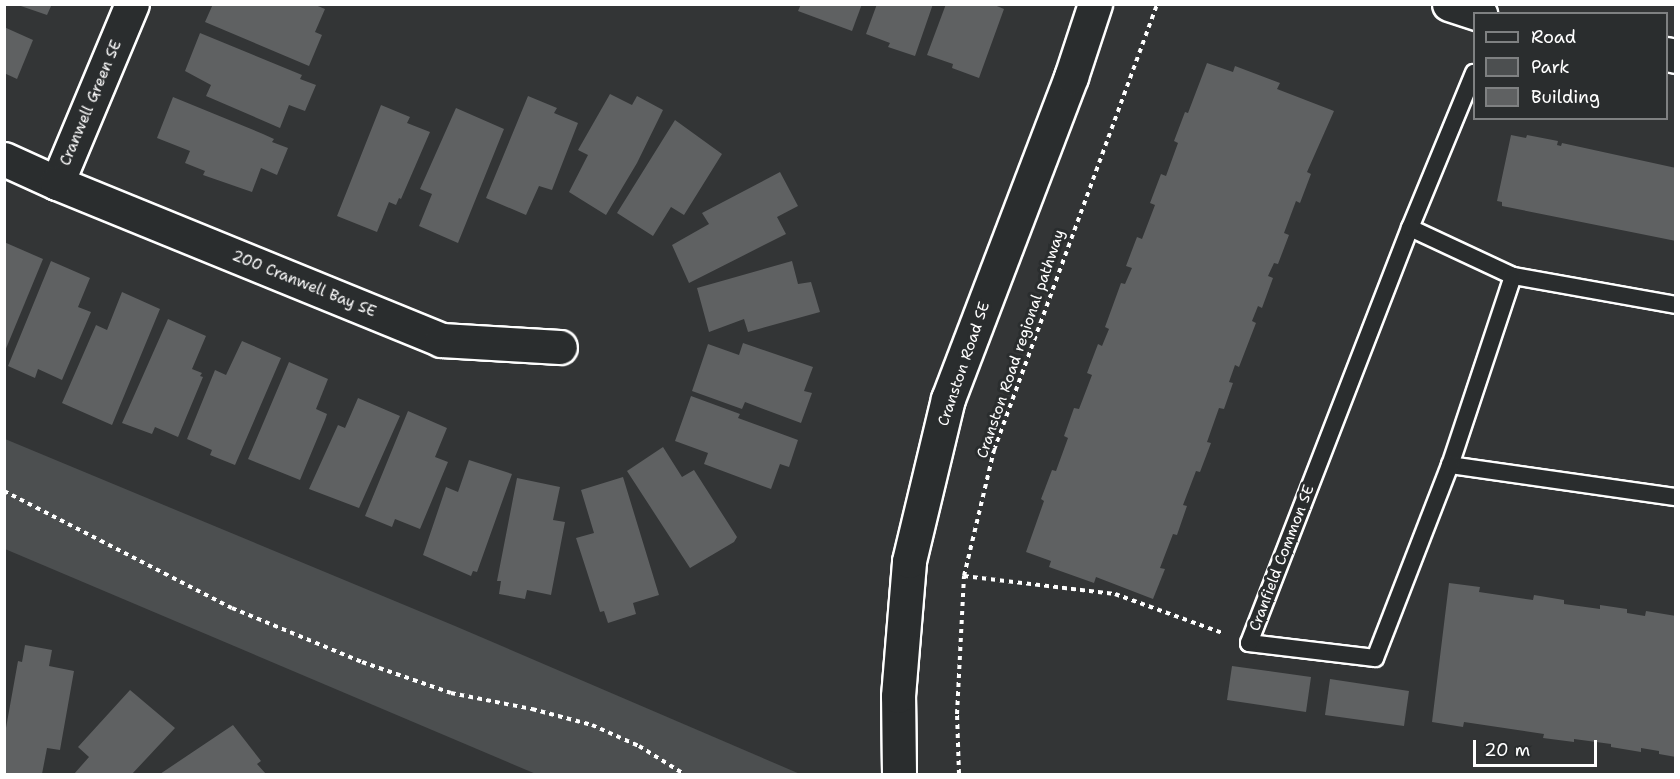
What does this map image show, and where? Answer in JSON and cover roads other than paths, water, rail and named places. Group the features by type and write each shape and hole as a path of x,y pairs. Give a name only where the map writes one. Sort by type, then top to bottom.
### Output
{"street":[{"name":"Cranwell Green SE","path":"4,159 57,183 132,4"},
{"name":"Cranston Road SE","path":"899,774 898,696 909,561 948,399 1071,77 1095,4"},
{"path":"1449,4 1474,12"},
{"name":"200 Cranwell Bay SE","path":"57,183 441,340 560,347"}],"lane":[{"name":"Cranfield Common SE","path":"1473,75 1410,228 1249,643 1375,658 1450,465 1513,276"},
{"path":"1410,228 1513,276 1676,305"},
{"path":"1450,465 1676,497"}]}
